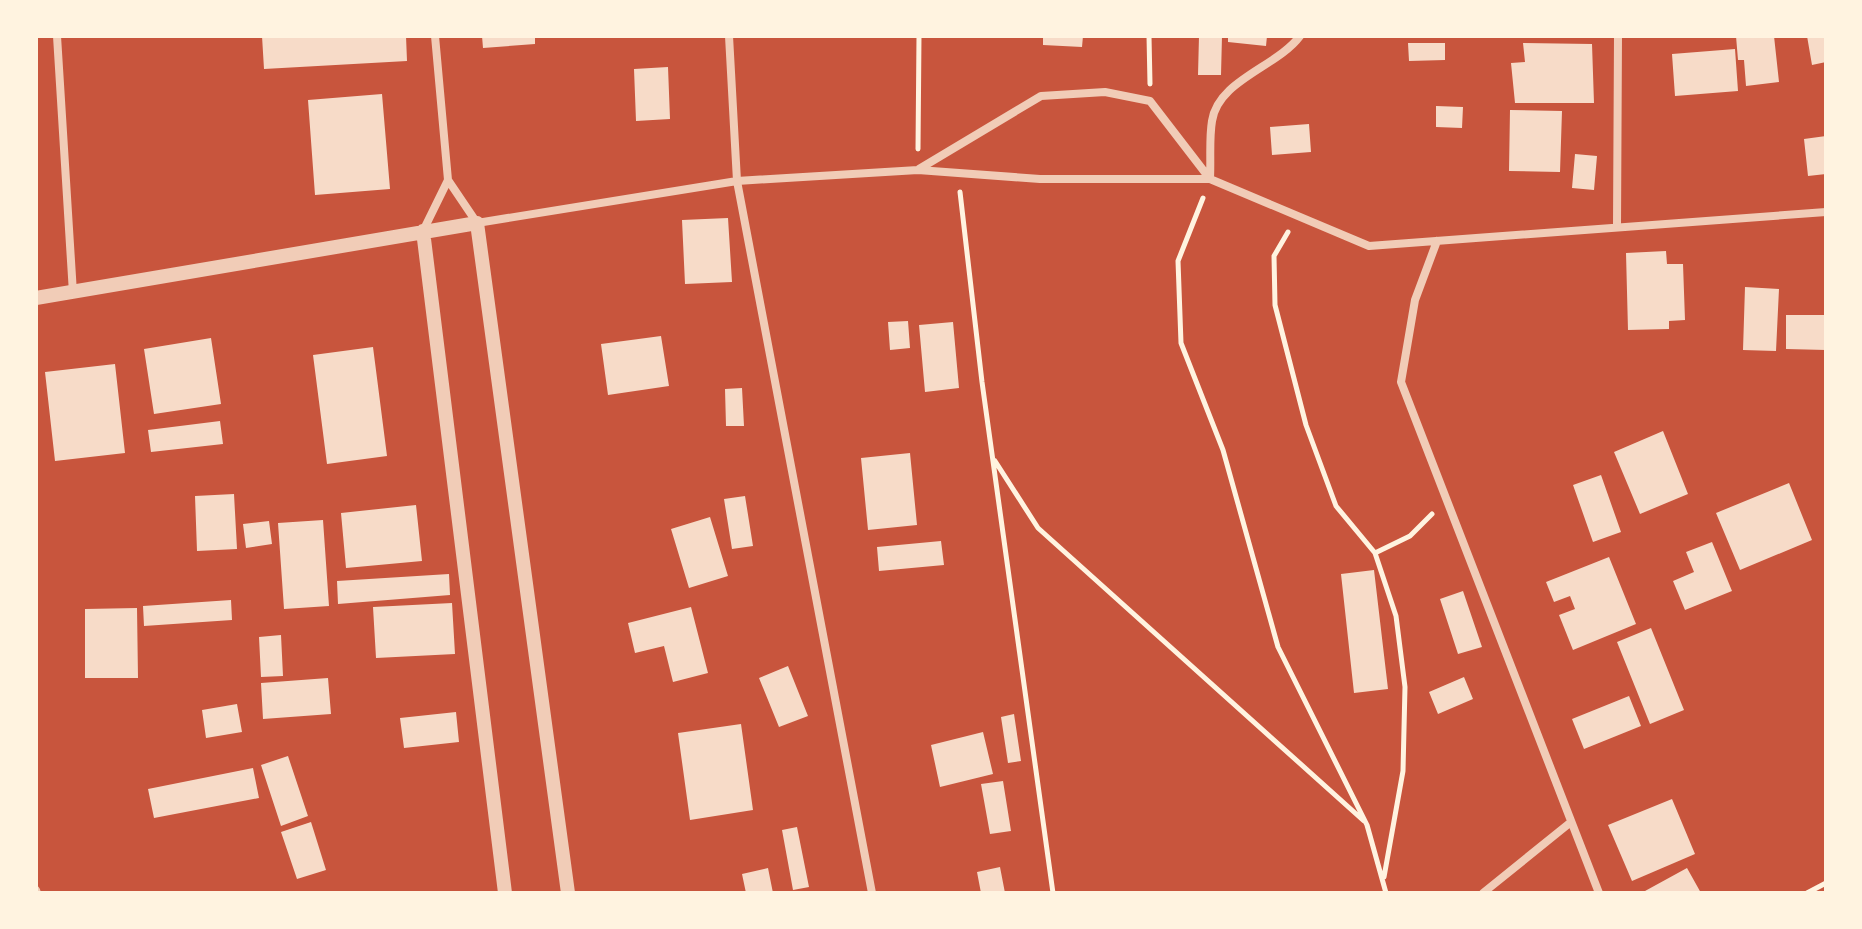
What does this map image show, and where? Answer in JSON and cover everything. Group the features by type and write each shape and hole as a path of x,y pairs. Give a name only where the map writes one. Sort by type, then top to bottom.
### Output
{"street":[{"path":"57,36 73,293"},
{"path":"435,36 448,180 477,223 568,893"},
{"path":"729,36 737,181 872,893"},
{"path":"1210,179 1212,118 1223,95 1287,53 1300,36"},
{"path":"1617,225 1618,36"},
{"path":"918,170 1041,96 1105,92 1150,101 1210,179"},
{"path":"36,298 737,181 918,170 1040,179 1210,179 1369,246 1617,225 1826,212"},
{"path":"448,180 423,231 505,893"},
{"path":"1437,241 1415,300 1401,382 1599,893"},
{"path":"1483,893 1571,822"}],"path":[{"path":"918,170 919,36"},
{"path":"1149,36 1150,101"},
{"path":"958,175 993,458 1053,893"},
{"path":"1210,179 1178,261 1181,343 1223,450 1278,647 1367,825 1386,893"},
{"path":"1299,217 1274,256 1275,305 1306,425 1336,506 1375,553 1396,616 1405,687 1403,771 1383,882"},
{"path":"993,458 1038,528 1367,825"},
{"path":"1375,553 1410,536 1446,499"},
{"path":"1807,893 1826,883"}],"building":[{"path":"262,36 406,36 407,61 264,69"},
{"path":"482,36 535,36 535,44 483,48"},
{"path":"1043,36 1083,36 1082,47 1043,45"},
{"path":"1199,36 1222,36 1221,75 1198,75"},
{"path":"1228,36 1267,36 1266,46 1228,42"},
{"path":"1736,36 1774,36 1779,82 1746,86 1744,60 1738,60"},
{"path":"1807,36 1826,36 1826,62 1812,65"},
{"path":"1408,43 1445,43 1445,60 1409,61"},
{"path":"1523,43 1592,44 1594,103 1515,103 1511,63 1525,62"},
{"path":"1735,49 1738,91 1675,96 1672,54"},
{"path":"668,67 670,119 636,121 634,69"},
{"path":"382,94 390,189 315,195 308,100"},
{"path":"1436,106 1463,107 1462,128 1436,127"},
{"path":"1510,110 1562,111 1560,172 1509,171"},
{"path":"1309,124 1311,152 1272,155 1270,127"},
{"path":"1826,136 1826,174 1808,176 1804,139"},
{"path":"1575,154 1597,156 1594,190 1572,188"},
{"path":"728,218 732,282 685,284 682,220"},
{"path":"1666,251 1667,264 1683,264 1685,320 1669,321 1669,329 1628,330 1626,253"},
{"path":"1745,287 1779,289 1776,351 1743,350"},
{"path":"1786,315 1826,315 1826,350 1786,349"},
{"path":"908,321 910,348 890,350 888,322"},
{"path":"953,322 959,388 925,392 919,325"},
{"path":"661,336 669,386 608,395 601,344"},
{"path":"211,338 221,404 154,414 144,349"},
{"path":"373,347 387,456 327,464 313,355"},
{"path":"115,364 125,453 55,461 45,372"},
{"path":"742,388 744,426 726,426 725,389"},
{"path":"220,421 223,444 151,452 148,430"},
{"path":"1663,431 1688,494 1640,514 1614,452"},
{"path":"910,453 917,525 868,530 861,458"},
{"path":"1601,475 1621,532 1593,542 1573,485"},
{"path":"1789,483 1812,540 1740,570 1716,513"},
{"path":"234,494 237,549 197,551 195,496"},
{"path":"745,496 753,546 732,549 724,499"},
{"path":"416,505 422,561 346,568 341,513"},
{"path":"710,517 728,576 689,588 671,529"},
{"path":"323,520 329,606 284,609 278,523"},
{"path":"269,521 272,544 246,548 243,524"},
{"path":"941,541 944,565 879,571 877,547"},
{"path":"1712,542 1732,591 1685,610 1673,581 1694,572 1686,552"},
{"path":"1609,557 1636,624 1573,650 1559,615 1575,609 1570,596 1554,602 1546,582"},
{"path":"1374,570 1388,689 1354,693 1341,574"},
{"path":"449,574 450,595 338,604 337,581"},
{"path":"1463,591 1482,647 1458,654 1440,599"},
{"path":"231,600 232,620 144,626 143,606"},
{"path":"452,603 455,654 376,658 373,607"},
{"path":"691,607 708,673 673,682 664,646 635,653 628,623"},
{"path":"137,608 138,678 85,678 85,609"},
{"path":"1651,628 1684,710 1650,724 1617,642"},
{"path":"281,635 283,676 261,677 259,637"},
{"path":"788,666 808,716 779,727 759,678"},
{"path":"1464,677 1473,699 1438,714 1429,692"},
{"path":"328,678 331,714 263,719 261,683"},
{"path":"1629,696 1641,726 1584,749 1572,719"},
{"path":"237,704 242,732 206,738 202,710"},
{"path":"456,712 459,742 404,748 400,718"},
{"path":"1014,714 1021,761 1008,763 1001,717"},
{"path":"741,724 753,810 690,820 678,733"},
{"path":"983,732 993,774 940,787 931,745"},
{"path":"288,756 308,816 281,826 261,765"},
{"path":"253,768 259,798 154,818 148,789"},
{"path":"1003,781 1011,831 990,834 981,784"},
{"path":"1672,799 1695,854 1632,881 1608,825"},
{"path":"311,822 326,870 297,879 281,832"},
{"path":"797,827 809,887 793,890 782,830"},
{"path":"1000,867 1005,893 981,893 977,872"},
{"path":"768,868 773,893 746,893 742,874"},
{"path":"1687,868 1701,893 1646,893 1645,891"}]}
